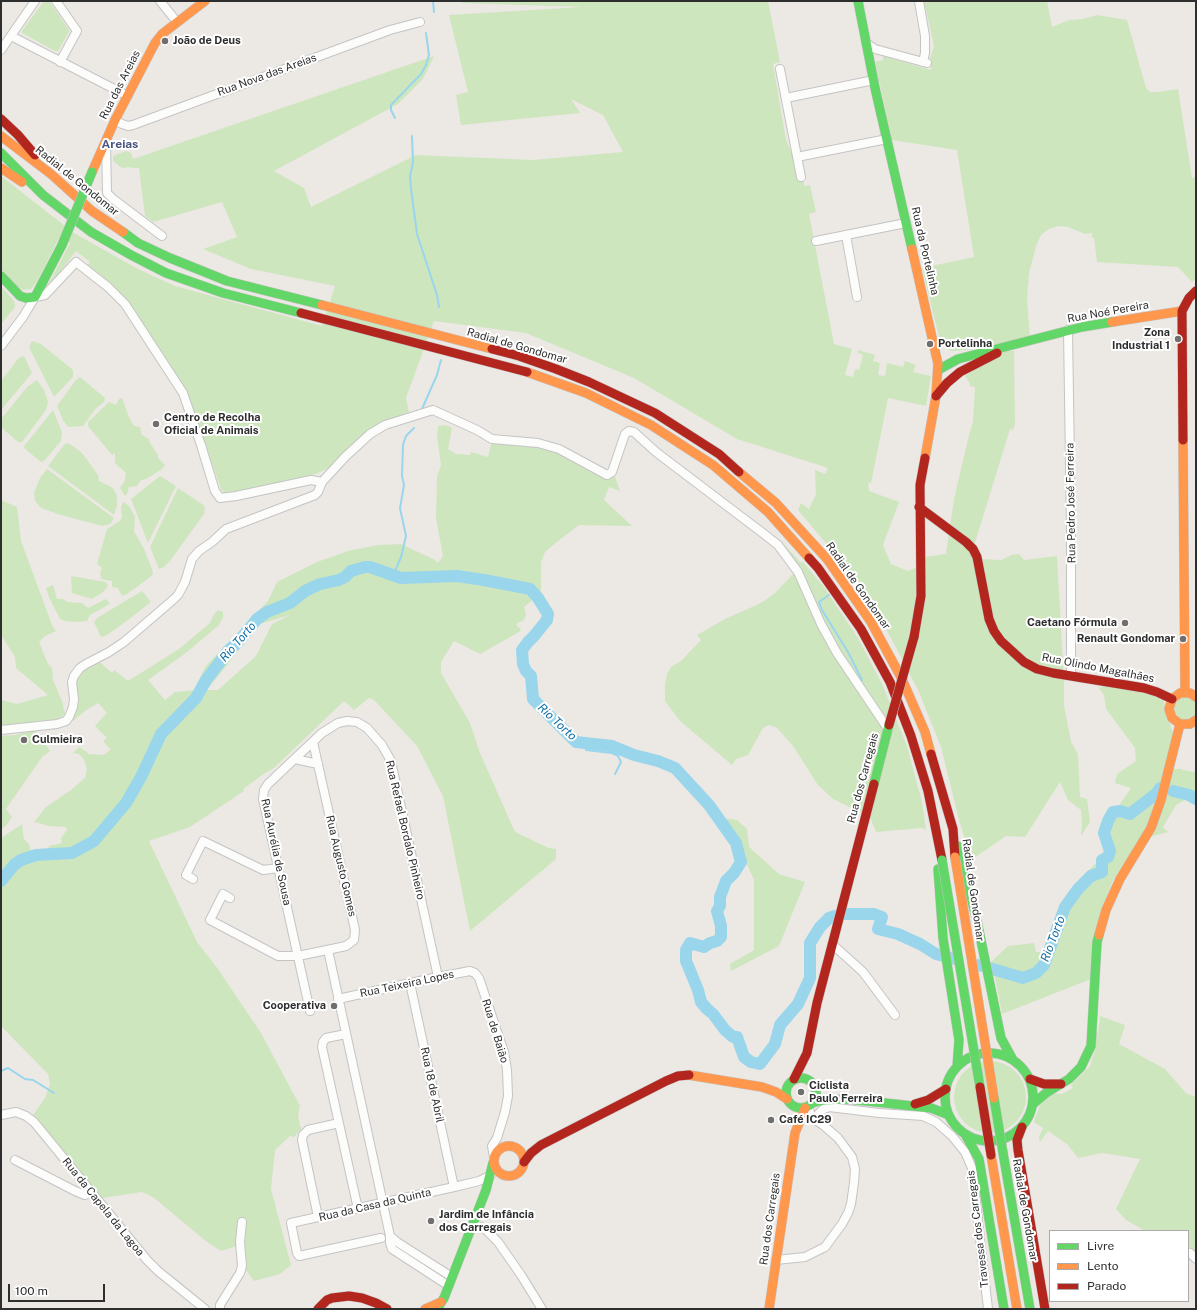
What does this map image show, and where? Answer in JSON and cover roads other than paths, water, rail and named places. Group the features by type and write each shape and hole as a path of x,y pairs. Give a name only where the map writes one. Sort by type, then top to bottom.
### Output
{"main road":[{"name":"Rua das Areias","path":"35,297 62,246 115,120 155,43 162,34 205,1"},
{"name":"Rua da Portelinha","path":"858,1 887,139 935,348 938,370 936,396 920,485 919,508"},
{"path":"1,119 18,135 51,174"},
{"name":"Radial de Gondomar","path":"1,136 51,174 92,211 138,243 170,258 227,281 292,299 519,356 589,382 655,413 719,454 776,503 827,559 871,622 896,666 912,699 925,732 953,829 1003,1153 1030,1309"},
{"name":"Radial de Gondomar","path":"1,153 43,195 91,232 166,273 223,293 516,369 586,393 651,425 712,465 773,518 818,568 861,629 890,682 911,736 928,791 1016,1309"},
{"path":"1,168 43,195"},
{"path":"1,276 20,296 26,298 35,297"},
{"path":"1185,692 1182,311 1189,298 1196,291"},
{"name":"Rua Noé Pereira","path":"938,370 958,359 1068,330 1182,311"},
{"name":"Rua Noé Pereira","path":"936,396 947,383 960,372 1014,345"},
{"path":"935,348 946,356 958,359"},
{"name":"Rua Noé Pereira","path":"938,370 946,373 960,372"},
{"name":"Rua Olindo Magalhães","path":"919,508 966,542 973,549 977,557 989,619 994,631 1001,641 1018,657 1037,669 1144,688 1172,699"},
{"name":"Rua dos Carregais","path":"792,1081 801,1068 807,1053 817,1003 832,944 914,636 921,596 919,508"},
{"path":"1196,697 1190,693 1180,693 1172,699 1170,704 1170,714 1176,722 1180,724 1190,724 1196,720"},
{"path":"1033,1104 1046,1093 1069,1079 1081,1067 1091,1046 1098,942 1106,910 1120,879 1151,828 1161,800 1180,724"},
{"path":"958,857 1001,1038 1013,1060"},
{"path":"940,860 943,938 959,1040 958,1067"},
{"name":"Rua dos Carregais","path":"807,1053 813,1084"},
{"path":"1004,1309 979,1159 965,1134 949,1115 946,1106 946,1089 950,1077 958,1067 972,1057 984,1053 997,1054 1013,1060 1023,1068 1030,1079 1032,1087 1033,1104 1027,1120 1022,1127 1018,1140 1018,1150 1045,1309"},
{"path":"486,1190 495,1181 520,1172 524,1162 531,1153 541,1145 678,1076 693,1076 762,1087 776,1092 795,1107 808,1106 822,1100 848,1099 931,1108 949,1115"},
{"path":"762,1087 777,1086 800,1078 806,1078 824,1091 848,1099"},
{"path":"1030,1079 1044,1084 1061,1084"},
{"path":"788,1102 785,1093 786,1087 792,1081"},
{"path":"808,1106 815,1098 816,1092 813,1084"},
{"path":"910,1105 928,1100 946,1089"},
{"name":"Rua dos Carregais","path":"788,1102 794,1118 795,1133"},
{"name":"Rua dos Carregais","path":"769,1309 795,1133 800,1118 808,1106"},
{"path":"965,1134 982,1140 995,1140 1008,1137 1022,1127"},
{"path":"425,1309 439,1306 451,1282 486,1190 494,1160 500,1148 505,1146 528,1148 541,1145"},
{"path":"516,1147 523,1156 524,1162"},
{"path":"494,1160 495,1168 499,1173 509,1176"},
{"path":"318,1309 327,1300 349,1296 376,1302 386,1309"}],"street":[{"path":"1,50 35,1"},
{"path":"56,1 77,31 60,62"},
{"path":"160,1 177,22"},
{"path":"866,43 875,49 925,63 926,36 919,1"},
{"name":"Rua Nova das Areias","path":"115,120 128,126 133,125 390,30 420,22"},
{"path":"11,36 128,96"},
{"path":"780,69 801,177"},
{"path":"786,98 874,80"},
{"path":"797,157 887,139"},
{"path":"106,141 107,193 162,236"},
{"path":"816,241 906,223"},
{"path":"846,235 857,297"},
{"path":"35,297 45,295 76,262 108,287 119,298 183,393 215,491 220,498 311,480 322,482"},
{"name":"Rua das Areias","path":"1,346 23,317 35,297"},
{"name":"Rua Pedro José Ferreira","path":"1068,330 1071,531 1071,675"},
{"path":"1,730 57,724 66,721 73,707 74,699 72,682 74,676 80,668 124,642 174,599 185,582 192,559 195,555 226,529 315,495 318,492 322,482 370,434 385,425 433,410 477,430 492,439 538,443 559,449 607,475 612,472 625,434 628,431 634,432 778,546 798,572 821,624 837,653 889,727"},
{"name":"Rua Refael Bordalo Pinheiro","path":"295,759 322,733 338,723 347,721 357,722 367,728 382,745 391,761 438,977"},
{"name":"Rua Augusto Gomes","path":"230,898 223,894 210,920 278,956 298,956 328,950 346,946 354,940 355,930 313,742"},
{"path":"295,759 318,764"},
{"name":"Rua Aurélia de Sousa","path":"295,759 268,784 264,790 263,799 310,1011"},
{"path":"193,879 186,875 203,841 263,870 278,868"},
{"path":"832,944 863,972 895,1015"},
{"path":"328,950 392,1249 404,1252 451,1282"},
{"name":"Rua Teixeira Lopes","path":"338,999 438,977 470,971 475,973"},
{"name":"Rua de Baião","path":"475,973 479,978 504,1052 507,1070 508,1096 497,1138 492,1146 494,1160"},
{"name":"Rua 18 de Abril","path":"410,984 454,1187"},
{"path":"346,1034 326,1038 322,1047 358,1209"},
{"path":"776,1260 805,1257 825,1247 848,1213 855,1176 852,1157 838,1138 814,1119 810,1114 808,1106"},
{"name":"Travessa dos Carregais","path":"814,1119 820,1112 829,1107 879,1113 923,1116 936,1122 952,1136 966,1152 972,1168 988,1309"},
{"name":"Rua da Capela da Lagoa","path":"1,1115 16,1112 21,1113 30,1119 147,1260 158,1271 206,1309"},
{"path":"318,1217 302,1140 303,1135 308,1130 339,1123"},
{"path":"497,1138 497,1143 500,1148"},
{"path":"15,1160 75,1192 85,1195 92,1192"},
{"name":"Rua da Casa da Quinta","path":"381,1238 299,1256 297,1253 291,1223 479,1181 491,1175"},
{"path":"220,1309 220,1305 240,1273 242,1266 240,1242 242,1222"},
{"path":"472,1225 486,1230 498,1242 521,1274 542,1309"},
{"path":"1190,1252 1196,1259"}],"waterway":[{"path":"433,1 434,12"},
{"path":"395,118 391,110 391,105 421,74 426,65 429,55 426,33"},
{"path":"412,136 413,162 410,176 417,234 437,295 439,307"},
{"path":"422,409 437,375 441,360"},
{"path":"393,576 401,557 406,536 400,508 404,485 402,476 403,445 406,436 414,428"},
{"name":"Rio Torto","path":"1,881 14,865 21,860 36,855 72,853 94,841 126,803 141,777 161,734 196,698 206,680 229,650 238,642 257,619 267,612 290,603 305,591 320,584 339,580 351,571 370,567 401,578 457,576 530,589 538,598 548,614 547,620 522,650 523,664 526,671 531,676 533,699 576,742 612,746 634,755 658,761 675,768 709,805 736,843 741,862 734,873 726,881 720,897 720,906 717,911 721,926 721,937 717,941 704,947 690,943 686,950 686,961 698,990 701,1002 713,1014 725,1030 733,1037 737,1037 744,1057 751,1062 760,1064 775,1044 780,1025 798,1004 810,978 810,943 820,927 829,918 835,916"},
{"path":"829,595 819,602 822,610 848,652 862,680"},
{"path":"583,742 586,750 612,753 618,756 621,762 615,774"},
{"name":"Rio Torto","path":"979,965 1023,978 1036,973 1044,965 1065,907 1078,889 1091,876 1102,872 1102,860 1108,857 1110,851 1104,833 1113,812 1120,811 1130,814 1157,793 1160,788"},
{"name":"Rio Torto","path":"1173,791 1189,795 1196,799"},
{"name":"Rio Torto","path":"843,914 874,914 882,917 878,929 898,934 920,944 936,954 955,959"},
{"path":"1,1071 8,1068 25,1079 33,1080 54,1093"}],"place":[{"name":"João de Deus","path":"165,41"},
{"name":"Zona Industrial 1","path":"1178,339"},
{"name":"Portelinha","path":"930,344"},
{"name":"Centro de Recolha Oficial de Animais","path":"156,424"},
{"name":"Caetano Fórmula","path":"1125,623"},
{"name":"Renault Gondomar","path":"1183,639"},
{"name":"Culmieira","path":"24,740"},
{"name":"Cooperativa","path":"334,1006"},
{"name":"Ciclista Paulo Ferreira","path":"801,1092"},
{"name":"Café IC29","path":"771,1120"},
{"name":"Jardim de Infância dos Carregais","path":"431,1221"}],"district":[{"name":"Areias","path":"120,144"}]}
